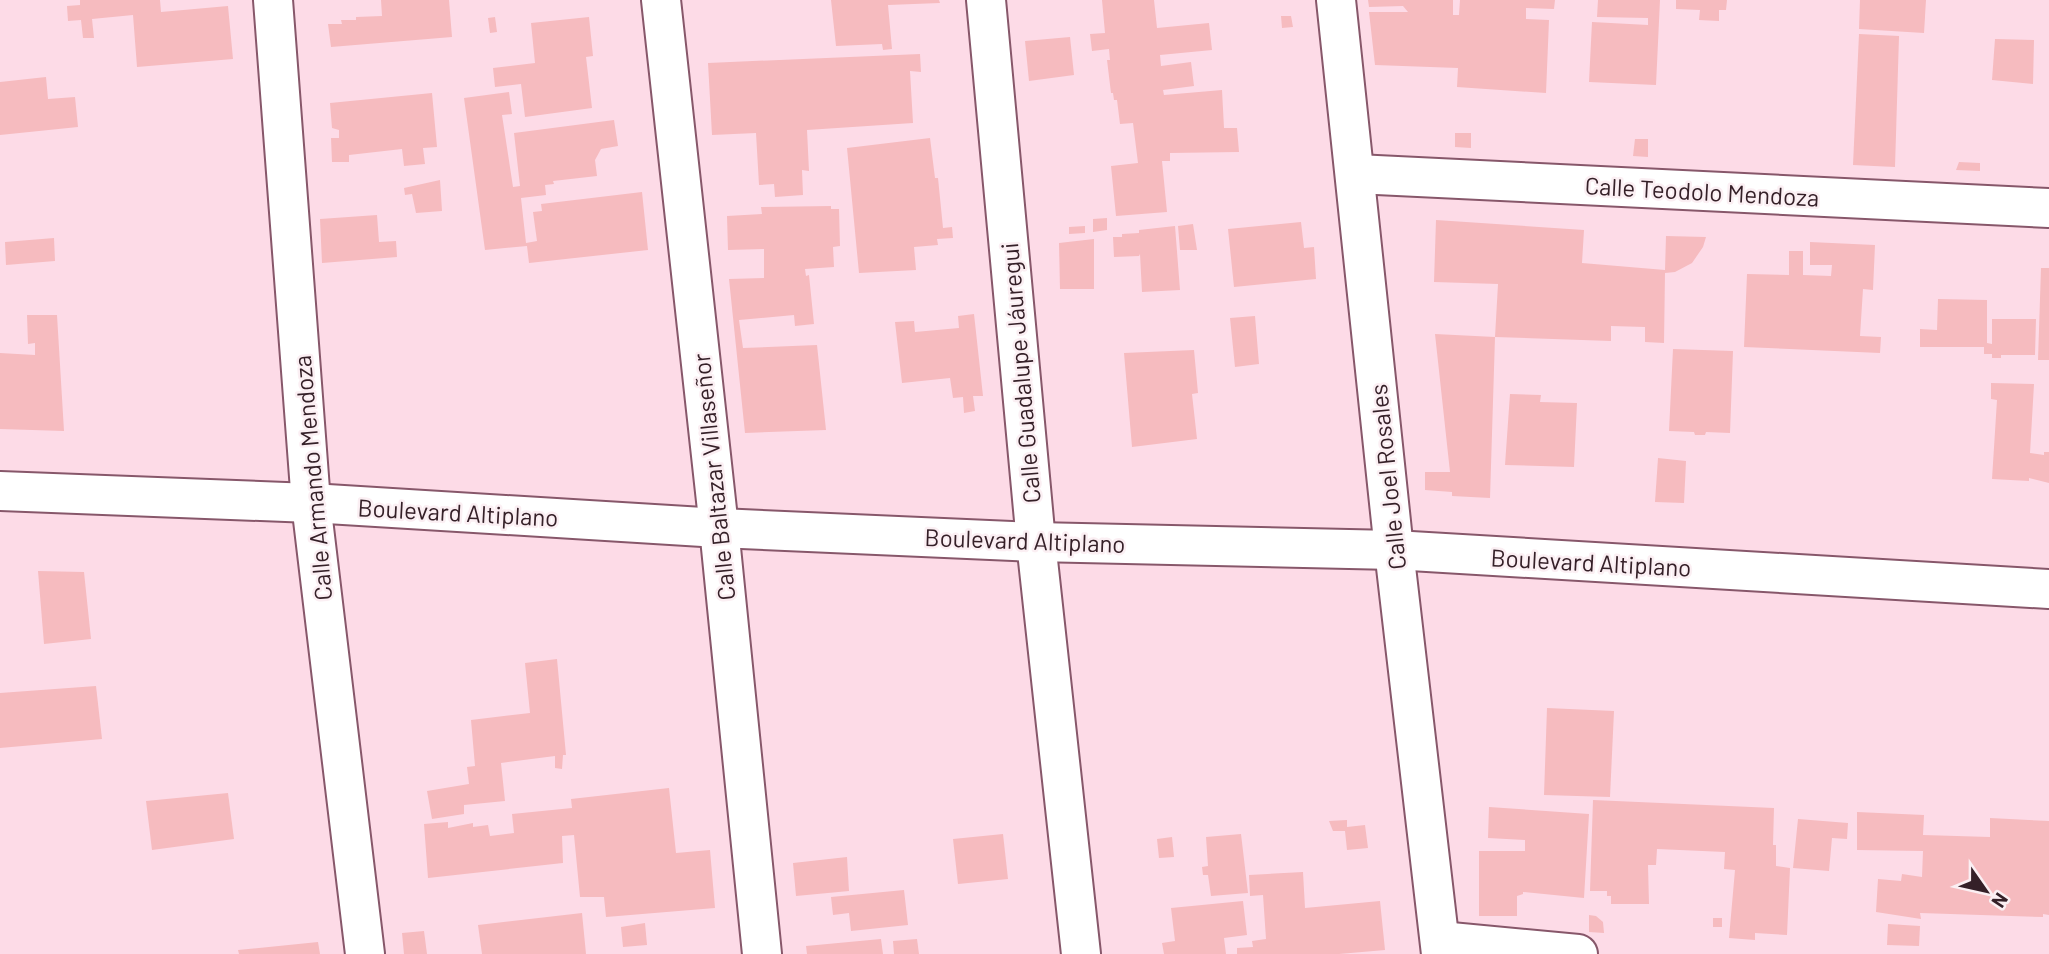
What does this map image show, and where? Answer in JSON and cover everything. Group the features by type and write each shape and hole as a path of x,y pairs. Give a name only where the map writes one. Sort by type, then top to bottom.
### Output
{"street":[{"name":"Calle Armando Mendoza","path":"273,0 312,503 365,954"},
{"name":"Calle Baltazar Villaseñor","path":"661,0 762,954"},
{"name":"Calle Guadalupe Jáuregui","path":"986,0 1036,542 1081,954"},
{"name":"Calle Joel Rosales","path":"1336,0 1394,550 1440,947"},
{"name":"Calle Teodolo Mendoza","path":"1356,174 2049,208"},
{"name":"Boulevard Altiplano","path":"0,491 312,503 719,528 1036,542 1394,550 2049,589"},
{"path":"1440,947 1578,954"}],"building":[{"path":"80,0 160,0 161,12 228,6 233,59 137,67 133,15 92,19 94,38 83,38 81,20 68,21 67,6 80,5"},
{"path":"381,0 449,0 452,37 331,47 328,24 342,24 341,20 356,20 356,17 382,16"},
{"path":"831,0 939,0 940,3 888,5 892,49 883,50 882,44 836,46"},
{"path":"1102,0 1154,0 1157,28 1209,23 1212,50 1160,55 1161,66 1191,62 1194,86 1163,90 1164,95 1222,90 1224,128 1237,128 1239,152 1170,153 1170,161 1162,161 1167,212 1116,216 1111,166 1138,163 1133,123 1120,124 1117,100 1114,100 1111,93 1107,60 1110,60 1109,49 1092,51 1090,34 1105,33"},
{"path":"1368,0 1453,0 1453,15 1459,15 1460,0 1555,0 1554,9 1526,8 1526,19 1549,20 1546,93 1457,87 1458,68 1375,65 1369,12 1408,12 1403,6 1369,7"},
{"path":"1598,0 1660,0 1656,85 1589,82 1592,22 1648,25 1648,18 1597,17"},
{"path":"1676,0 1727,0 1726,10 1719,10 1719,21 1699,20 1700,10 1676,9"},
{"path":"1860,0 1926,0 1924,33 1859,29"},
{"path":"1281,16 1291,16 1293,27 1282,28"},
{"path":"495,17 497,32 490,33 488,18"},
{"path":"589,17 593,56 586,57 592,108 525,117 521,84 495,87 493,68 535,63 531,23"},
{"path":"1859,34 1899,36 1895,167 1853,165"},
{"path":"1070,37 1074,75 1029,81 1025,41"},
{"path":"1995,39 2034,40 2033,84 1992,80"},
{"path":"920,54 921,72 910,71 913,123 807,130 809,171 802,170 803,195 775,197 774,184 759,185 756,133 712,135 708,63"},
{"path":"46,77 48,99 75,97 78,127 0,135 0,82"},
{"path":"509,92 512,114 502,115 513,187 520,186 514,133 614,120 618,146 601,149 595,160 597,176 553,181 554,184 545,185 546,195 521,198 526,243 537,241 533,212 542,211 541,204 642,192 648,250 529,263 527,246 485,250 464,98"},
{"path":"432,93 437,147 423,148 425,164 404,166 402,149 349,155 349,162 332,162 331,138 339,138 339,130 332,128 330,103"},
{"path":"1455,133 1471,133 1471,148 1455,147"},
{"path":"930,138 935,178 938,178 943,228 952,227 953,238 937,239 938,245 914,247 916,270 859,273 847,148"},
{"path":"1635,139 1648,139 1648,157 1633,156"},
{"path":"1959,162 1980,163 1980,171 1956,170"},
{"path":"440,180 442,211 416,213 412,194 405,195 404,188"},
{"path":"831,206 831,209 839,209 840,246 833,247 834,267 805,269 806,276 809,275 814,324 795,326 794,315 739,320 743,348 817,345 826,430 745,433 729,279 764,278 764,249 728,250 727,216 762,214 761,207"},
{"path":"377,215 379,242 396,241 397,257 322,263 320,219"},
{"path":"1107,218 1107,230 1093,232 1093,219"},
{"path":"1436,220 1584,230 1582,263 1665,270 1666,236 1706,237 1692,263 1675,272 1665,273 1664,343 1645,342 1645,327 1611,326 1611,341 1495,337 1498,284 1434,282"},
{"path":"1301,222 1304,248 1314,247 1316,279 1234,287 1228,229"},
{"path":"1193,224 1197,250 1180,250 1178,226"},
{"path":"1085,226 1085,233 1069,234 1069,227"},
{"path":"1175,226 1180,290 1142,292 1140,254 1114,257 1113,237 1139,233 1139,230"},
{"path":"54,238 55,261 6,265 5,242"},
{"path":"1094,239 1094,289 1060,289 1059,243"},
{"path":"1810,242 1875,245 1873,290 1863,289 1860,336 1881,337 1880,353 1744,347 1747,274 1789,275 1789,251 1803,251 1803,275 1831,276 1832,265 1810,265"},
{"path":"2041,268 2049,268 2049,360 2038,360"},
{"path":"1938,299 1987,300 1987,343 1992,344 1992,319 2036,319 2035,355 2001,355 2001,358 1992,358 1992,354 1984,354 1984,347 1920,347 1920,329 1937,330"},
{"path":"974,314 983,396 973,396 975,411 964,413 963,397 953,398 950,378 902,383 895,322 914,321 915,332 959,328 958,316"},
{"path":"27,315 57,315 64,431 0,429 0,353 35,355 35,343 28,344"},
{"path":"1255,316 1259,364 1235,367 1230,318"},
{"path":"1435,334 1495,337 1490,498 1452,496 1452,492 1425,490 1425,472 1450,472"},
{"path":"1673,349 1733,351 1730,433 1706,432 1705,435 1695,435 1694,432 1669,431"},
{"path":"1194,350 1198,393 1192,394 1197,439 1132,447 1124,353"},
{"path":"1991,383 2034,384 2030,453 2044,455 2044,452 2049,452 2049,483 2029,478 2029,481 1992,479 1997,400 1991,399"},
{"path":"1510,394 1541,395 1540,402 1577,403 1574,467 1505,465"},
{"path":"1658,458 1686,461 1684,503 1655,502"},
{"path":"38,571 84,572 91,639 44,644"},
{"path":"557,659 566,755 563,755 562,769 555,768 555,756 501,763 505,801 464,805 464,814 432,819 427,791 469,784 467,767 475,766 471,720 530,713 525,663"},
{"path":"96,686 102,739 0,748 0,693"},
{"path":"1547,708 1614,711 1610,797 1544,795"},
{"path":"669,788 676,853 710,850 715,908 606,917 604,897 580,897 574,835 562,836 563,863 428,878 424,824 448,822 448,828 473,823 473,827 488,825 490,836 514,833 512,814 572,808 571,799"},
{"path":"228,793 234,839 152,850 146,801"},
{"path":"1593,800 1774,808 1773,845 1776,845 1776,866 1790,868 1787,935 1755,933 1755,940 1729,938 1735,870 1724,869 1725,852 1657,849 1656,865 1648,865 1649,904 1611,904 1611,896 1607,896 1607,891 1590,891"},
{"path":"1489,807 1589,814 1584,898 1523,892 1517,896 1517,916 1479,916 1479,851 1525,851 1525,840 1488,838"},
{"path":"1857,812 1924,815 1923,835 1990,837 1990,818 2049,821 2049,915 1920,913 1921,919 1876,912 1878,879 1901,881 1902,874 1922,877 1923,851 1857,850"},
{"path":"1798,819 1848,823 1847,839 1832,838 1829,871 1793,868"},
{"path":"1347,820 1347,827 1365,825 1368,848 1347,850 1345,831 1333,831 1329,821"},
{"path":"1003,834 1008,879 958,884 953,839"},
{"path":"1241,834 1248,893 1211,896 1208,875 1203,875 1202,867 1208,866 1206,837"},
{"path":"1172,837 1174,857 1159,858 1157,839"},
{"path":"847,857 849,891 796,896 793,863"},
{"path":"1303,872 1305,908 1380,901 1385,950 1339,954 1237,954 1237,948 1253,947 1252,941 1266,939 1263,895 1250,896 1249,875"},
{"path":"904,890 908,925 851,931 849,913 833,915 831,897"},
{"path":"1243,901 1247,935 1224,938 1226,954 1164,954 1162,943 1175,941 1171,908"},
{"path":"582,913 586,954 482,954 478,925"},
{"path":"1589,915 1596,916 1603,922 1604,933 1589,932"},
{"path":"1713,918 1722,918 1722,927 1713,927"},
{"path":"645,923 647,945 623,947 621,927"},
{"path":"1888,924 1920,926 1919,946 1887,945"},
{"path":"424,931 427,954 404,954 402,933"},
{"path":"881,939 883,954 807,954 806,946"},
{"path":"917,939 919,954 894,954 893,941"},
{"path":"318,942 320,954 239,954 238,950"}]}
